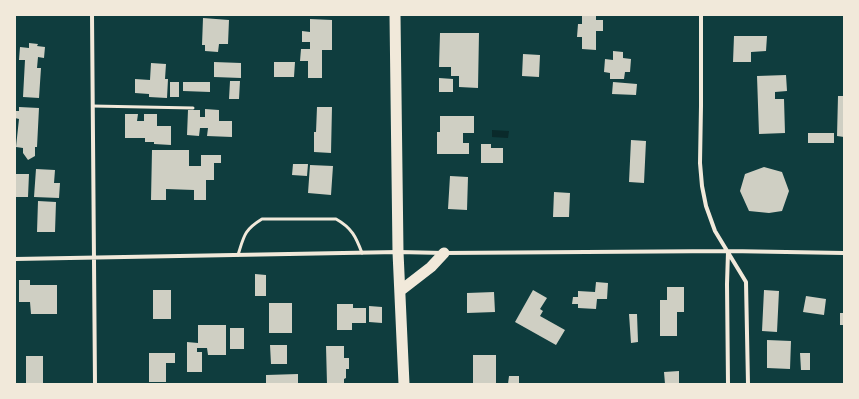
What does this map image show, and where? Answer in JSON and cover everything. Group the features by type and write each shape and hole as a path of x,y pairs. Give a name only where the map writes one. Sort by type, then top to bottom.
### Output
{"highway":[{"path":"395,15 398,252 404,384"},
{"path":"400,291 430,267 444,253"}],"street":[{"path":"92,15 95,384"},
{"path":"701,15 700,163 702,186 706,206 715,231 746,282 748,384"},
{"path":"728,251 728,384"},
{"path":"15,258 94,258 398,252 728,251 844,253"}],"lane":[{"path":"93,106 193,108"},
{"path":"238,255 245,233 254,224 262,219 336,219 346,225 355,236 362,253"}],"water":[{"path":"492,130 509,131 508,138 492,137"}],"building":[{"path":"582,15 596,15 596,20 603,20 603,31 596,31 596,50 582,49 582,37 577,37 578,24 582,24"},
{"path":"203,18 229,20 228,44 219,44 218,52 205,51 205,45 202,45"},
{"path":"310,19 332,20 332,50 322,50 322,78 308,78 308,61 300,61 301,49 310,49 310,42 302,42 302,31 310,32"},
{"path":"440,33 479,33 478,88 459,87 459,76 451,76 451,67 439,67"},
{"path":"734,36 767,36 766,51 751,52 751,62 733,62"},
{"path":"29,43 38,44 37,46 45,47 44,58 38,57 37,68 41,68 39,98 23,97 25,60 19,60 20,47 29,48"},
{"path":"613,51 623,52 623,58 631,59 630,72 625,72 624,79 610,79 610,73 604,72 605,59 613,60"},
{"path":"523,54 540,55 539,77 522,76"},
{"path":"214,62 241,63 241,78 214,77"},
{"path":"274,62 295,62 294,77 274,77"},
{"path":"151,63 166,64 165,79 168,79 167,98 149,97 149,94 135,93 135,79 150,80"},
{"path":"786,75 787,91 775,92 775,99 784,99 785,133 759,134 757,76"},
{"path":"439,78 453,79 453,92 439,92"},
{"path":"230,81 240,81 239,99 229,99"},
{"path":"170,82 179,82 179,97 170,97"},
{"path":"183,82 210,82 210,92 183,91"},
{"path":"613,82 637,84 636,95 612,94"},
{"path":"838,96 844,96 844,137 837,136"},
{"path":"19,107 39,108 37,147 35,147 35,156 28,160 23,153 23,148 16,147 19,119 15,118 15,111 19,111"},
{"path":"317,107 332,107 331,153 314,152 314,132 316,132"},
{"path":"205,109 219,110 219,121 232,121 232,137 207,136 208,128 200,128 199,136 187,135 188,110 200,110 200,117 205,117"},
{"path":"125,114 138,114 137,121 144,121 144,114 157,114 157,126 171,126 171,145 145,142 145,138 125,138"},
{"path":"440,116 474,116 474,133 463,133 463,143 469,143 469,154 437,154 437,132 440,132"},
{"path":"808,133 834,133 834,143 808,143"},
{"path":"631,140 646,141 644,183 629,182"},
{"path":"481,144 491,144 491,148 503,148 503,163 481,163"},
{"path":"152,150 189,150 189,166 201,166 201,155 221,155 221,163 214,163 214,180 206,180 206,200 194,200 194,190 166,189 166,200 151,200"},
{"path":"293,164 308,164 307,176 292,175"},
{"path":"310,165 333,166 331,195 308,193"},
{"path":"764,167 782,172 789,191 782,211 769,213 749,211 740,191 745,174"},
{"path":"36,169 55,170 54,183 60,183 59,198 34,197"},
{"path":"15,174 29,174 28,197 15,197"},
{"path":"450,176 468,177 467,210 448,209"},
{"path":"554,192 570,193 569,217 553,217"},
{"path":"38,201 56,202 55,232 37,232"},
{"path":"255,274 266,275 266,296 255,296"},
{"path":"19,280 30,280 30,285 57,285 57,314 31,314 30,302 19,302"},
{"path":"596,282 608,283 607,299 597,299 596,309 578,308 578,304 572,304 573,297 578,297 578,291 595,292"},
{"path":"667,287 684,287 684,312 677,312 677,336 660,336 660,300 667,300"},
{"path":"153,290 171,290 171,319 153,319"},
{"path":"533,290 547,298 540,309 543,311 540,316 565,330 556,345 515,322"},
{"path":"764,290 779,291 777,332 762,331"},
{"path":"494,292 495,312 467,313 467,293"},
{"path":"806,296 826,299 824,315 803,312"},
{"path":"269,303 292,303 292,333 269,333"},
{"path":"337,304 353,304 353,308 366,308 366,323 352,323 352,330 337,330"},
{"path":"369,306 382,307 382,323 369,322"},
{"path":"840,313 844,313 844,325 840,325"},
{"path":"629,314 637,314 638,342 631,343"},
{"path":"198,325 226,325 226,355 208,355 207,348 197,348 197,352 202,352 202,372 187,372 187,342 198,343"},
{"path":"230,328 244,328 244,349 230,349"},
{"path":"767,340 791,341 790,369 767,368"},
{"path":"270,345 287,345 287,364 271,364"},
{"path":"326,346 344,346 344,358 349,358 349,369 346,369 344,384 327,384"},
{"path":"149,353 175,353 175,363 166,363 166,382 149,382"},
{"path":"800,353 810,353 810,370 801,370"},
{"path":"473,355 496,355 496,384 473,384"},
{"path":"26,356 43,356 43,384 26,384"},
{"path":"679,371 679,384 665,384 664,372"},
{"path":"298,374 298,384 266,384 266,375"},
{"path":"509,376 519,376 519,384 508,384"}]}
